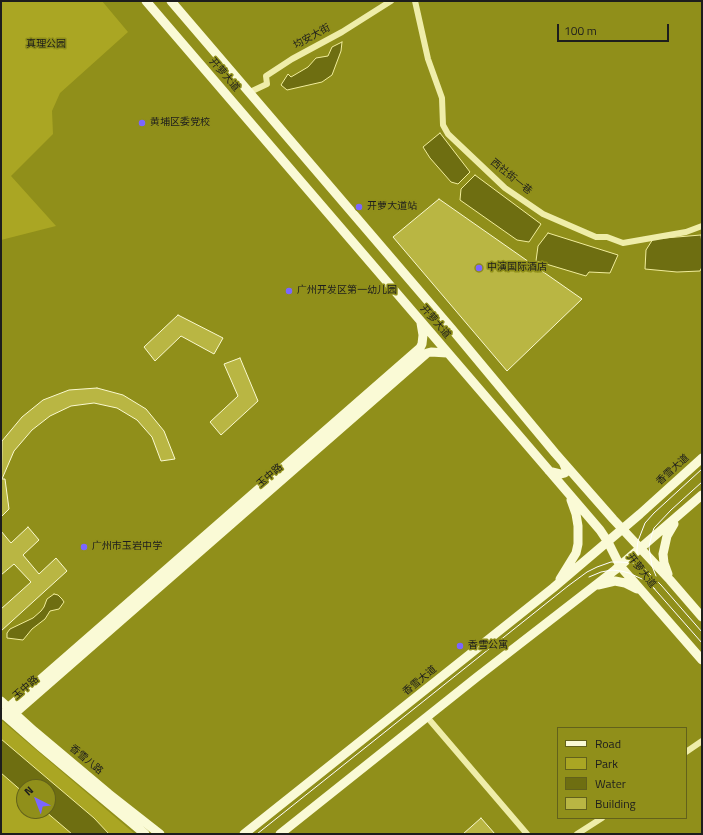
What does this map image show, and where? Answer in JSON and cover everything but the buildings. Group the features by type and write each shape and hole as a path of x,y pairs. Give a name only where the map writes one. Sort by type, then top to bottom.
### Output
{"main road":[{"name":"开萝大道","path":"146,1 600,530 620,566 702,660"},
{"name":"开萝大道","path":"171,1 250,92 562,461 622,530 670,580 702,617"},
{"name":"玉中路","path":"7,712 420,348 423,335 421,323"},
{"name":"玉中路","path":"7,712 427,354 431,352 447,353"},
{"name":"香雪大道","path":"244,834 554,588 622,530 702,458"},
{"path":"549,471 561,474 565,473 566,469 562,461"},
{"path":"554,588 576,553 578,544 576,514 568,493"},
{"path":"280,834 620,566 702,495"},
{"path":"670,580 662,554 664,544 671,528 681,513"},
{"path":"593,587 615,581 625,583 643,593"},
{"name":"香雪八路","path":"1,701 7,712 41,747 145,834"},
{"name":"香雪八路","path":"7,712 160,834"}],"street":[{"name":"均安大街","path":"250,92 267,84 266,76 292,59 342,32 391,1"},
{"name":"西社街一巷","path":"415,1 428,60 442,98 443,125 448,134 505,188 543,214 596,238 607,237 623,242 686,232 702,226"},
{"path":"428,717 527,834"},
{"path":"687,751 702,741"},
{"path":"577,834 600,819"}],"green space":[{"name":"真理公园","path":"1,1 102,1 128,32 60,93 52,111 53,134 11,176 56,226 1,240"},
{"path":"1,720 135,834 1,834"}],"water":[{"path":"342,42 341,51 332,75 322,82 287,90 281,85 288,74 291,77 308,67 316,58 328,56 332,47"},
{"path":"440,133 470,172 458,184 451,182 430,158 423,147"},
{"path":"475,175 541,224 529,242 517,240 460,200 461,189"},
{"path":"548,233 618,255 610,273 589,272 586,276 536,261 538,246"},
{"path":"701,235 702,267 700,271 677,272 645,269 646,250 653,239"},
{"path":"54,594 58,595 64,602 59,609 50,611 45,619 32,629 23,640 7,638 7,633 10,629 33,618 44,607 47,599"},
{"path":"1,739 48,779 16,779 16,786 1,773"},
{"path":"56,786 94,818 109,834 72,834 54,819 56,819"}],"tram line":[{"path":"640,569 637,558 637,549 638,541 645,523 702,469"},
{"path":"656,576 652,566 649,547 654,528 671,510 702,482"},
{"path":"257,834 568,586 587,572 597,567 611,562 620,562 634,563 645,569 702,632"},
{"path":"589,577 601,572 612,570 621,571 642,579 655,589"},
{"path":"651,585 702,643"}],"place":[{"name":"黄埔区委党校","path":"142,123"},
{"name":"开萝大道站","path":"359,207"},
{"name":"中演国际酒店","path":"479,268"},
{"name":"广州开发区第一幼儿园","path":"289,291"},
{"name":"广州市玉岩中学","path":"84,547"},
{"name":"香雪公寓","path":"460,646"}]}
